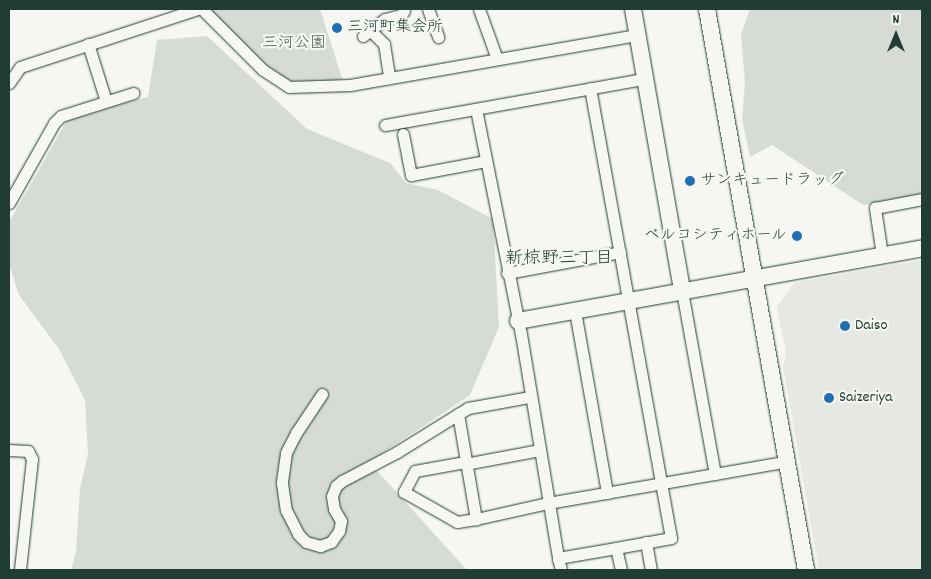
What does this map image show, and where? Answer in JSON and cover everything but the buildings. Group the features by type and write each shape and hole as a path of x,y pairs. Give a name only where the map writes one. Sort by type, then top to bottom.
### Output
{"street":[{"path":"9,83 20,67 197,9"},
{"path":"202,9 263,70 288,87 350,85 637,35"},
{"path":"428,9 438,37"},
{"path":"479,9 497,59"},
{"path":"633,9 715,474"},
{"path":"707,9 806,570"},
{"path":"389,77 384,44 366,33 385,19 407,10"},
{"path":"88,44 106,101"},
{"path":"385,125 644,79"},
{"path":"558,558 671,538 590,88"},
{"path":"9,203 54,123 65,113 134,93"},
{"path":"476,109 518,321 561,570"},
{"path":"403,134 410,174 486,161"},
{"path":"882,255 875,208 922,199"},
{"path":"518,321 922,248"},
{"path":"507,273 620,252"},
{"path":"575,311 607,493"},
{"path":"322,394 286,453 282,473 282,493 286,510 298,534 312,546 320,546 331,542 339,531 341,521 332,496 336,486 468,408 530,397"},
{"path":"458,414 476,519"},
{"path":"9,450 28,451 32,460 20,570"},
{"path":"540,450 415,471 404,492 457,522 548,503 788,461"},
{"path":"646,542 651,570"},
{"path":"616,548 621,570"}],"shaded area":[{"path":"922,260 922,570 819,570 783,367 786,352 777,307 794,283"}],"green space":[{"name":"三河公園","path":"217,9 320,9 343,81 292,82 278,78 210,11"},
{"path":"750,9 922,9 922,195 863,205 772,145 750,157 742,119 745,82 741,35"},
{"path":"207,36 307,129 390,163 406,183 438,190 493,219 499,327 470,395 369,462 467,570 71,570 76,552 80,489 88,454 85,400 59,349 19,295 9,264 9,222 69,117 148,97 157,40"}],"place":[{"name":"三河町集会所","path":"337,28"},
{"name":"サンキュードラッグ","path":"690,181"},
{"name":"ベルコシティホール","path":"797,236"},
{"name":"Daiso","path":"845,326"},
{"name":"Saizeriya","path":"829,398"}],"district":[{"name":"新椋野三丁目","path":"559,260"}]}
